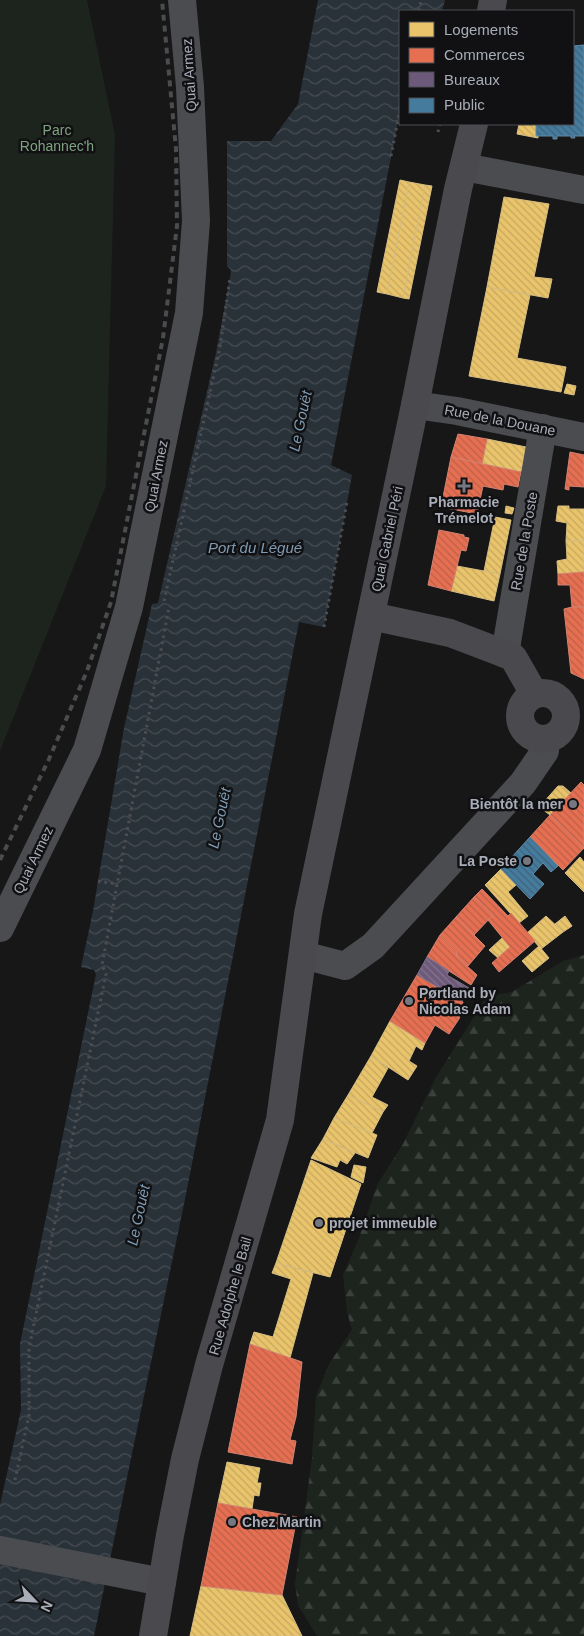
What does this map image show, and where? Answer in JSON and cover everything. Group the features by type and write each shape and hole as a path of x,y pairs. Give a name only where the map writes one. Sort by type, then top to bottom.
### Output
{"street":[{"name":"Quai Armez","path":"0,928 87,750 129,607 189,313 196,221 190,87 182,0"},
{"name":"Quai Gabriel Péri","path":"303,955 308,914 474,125"},
{"path":"464,167 584,190"},
{"name":"Rue de la Douane","path":"415,405 584,437"},
{"name":"Rue de la Poste","path":"505,654 543,428"},
{"path":"371,616 450,633 513,657 529,685 531,696"},
{"path":"545,692 553,694 564,705 575,722 564,727 559,733 545,739 530,735 525,730 522,723 522,708 531,696 545,692"},
{"path":"303,955 345,966 373,946 523,783 545,751 545,739"},
{"name":"Rue Adolphe le Bail","path":"153,1636 184,1468 195,1421 280,1120 303,955"},
{"path":"0,1550 162,1582"}],"path":[{"path":"392,156 399,115"},
{"path":"438,132 440,125"},
{"path":"164,601 220,347 230,278"},
{"path":"324,627 347,502"},
{"path":"15,1480 29,1415 29,1348 106,974 102,966 169,606"},
{"path":"98,881 117,884"}],"green space":[{"name":"Parc Rohannec'h","path":"0,0 87,0 115,135 106,486 0,751"},
{"path":"584,955 584,1636 317,1636 298,1605 295,1584 312,1458 316,1396 329,1364 352,1330 347,1312 343,1275 359,1238 377,1185 403,1144 435,1079 487,996 512,992 563,961"}],"water":[{"name":"Port du Légué","path":"318,0 445,0 442,10 399,10 399,116 331,465 352,475 324,627 299,622 184,1204 94,1636 0,1636 0,1505 21,1410 20,1344 96,974 94,970 81,967 93,911 124,728 152,604 158,603 216,353 230,278 231,270 227,266 227,141 271,141 298,104"}],"building: Logements":[{"path":"519,125 536,125 536,136 538,138 517,134"},
{"path":"400,180 409,182 387,294 377,292"},
{"path":"409,182 425,185 403,298 387,294"},
{"path":"425,185 432,186 409,299 403,298"},
{"path":"504,197 549,204 534,277 552,279 548,298 487,287"},
{"path":"487,287 530,295 517,358 566,367 561,392 469,376"},
{"path":"567,384 576,386 574,395 564,393"},
{"path":"487,439 526,447 521,472 482,464"},
{"path":"506,506 514,508 512,514 505,513"},
{"path":"558,506 569,506 569,509 584,509 584,541 566,541 567,523 556,521"},
{"path":"495,517 511,520 500,574 484,571"},
{"path":"566,541 584,541 584,572 558,574 557,561 567,559"},
{"path":"457,566 500,574 494,601 451,591"},
{"path":"558,786 563,786 571,793 550,815 542,809 542,804"},
{"path":"580,857 584,862 584,892 565,873"},
{"path":"501,869 516,885 508,892 528,916 519,923 485,885"},
{"path":"546,916 563,932 541,949 527,933"},
{"path":"565,916 572,926 563,932 555,924"},
{"path":"502,938 510,947 498,958 489,950"},
{"path":"539,946 549,958 532,972 522,961"},
{"path":"390,1021 425,1043 422,1050 416,1046 409,1061 417,1066 408,1080 371,1056"},
{"path":"371,1056 388,1068 372,1097 388,1105 383,1112 348,1095"},
{"path":"348,1095 383,1112 372,1133 334,1118"},
{"path":"334,1118 377,1135 368,1158 323,1139"},
{"path":"323,1139 355,1153 347,1164 340,1160 337,1167 311,1158"},
{"name":"projet immeuble","path":"311,1160 361,1184 330,1277 276,1263"},
{"path":"354,1165 366,1167 363,1183 351,1177"},
{"path":"276,1263 313,1273 290,1358 250,1344 254,1332 273,1337 291,1279 272,1273"},
{"path":"227,1462 260,1468 257,1483 261,1483 259,1496 254,1495 252,1509 218,1503"},
{"path":"201,1586 282,1595 302,1636 190,1636"}],"building: Commerces":[{"path":"458,434 487,439 482,464 451,457"},
{"path":"570,452 584,455 584,487 569,486 569,490 565,489"},
{"name":"Pharmacie Trémelot","path":"451,457 521,472 518,487 504,484 503,490 483,486 477,514 441,507"},
{"path":"439,530 464,535 464,537 469,538 466,551 461,550 451,591 428,585"},
{"path":"584,572 584,607 572,607 570,585 558,585 558,574"},
{"path":"584,607 584,679 571,673 564,609"},
{"path":"581,782 584,785 584,848 550,815"},
{"path":"550,815 584,848 563,870 530,837"},
{"path":"482,889 508,916 511,913 535,941 499,972 492,963 510,947 488,920 493,915 474,897"},
{"path":"474,897 493,915 474,935 456,917"},
{"path":"456,917 485,946 468,966 456,956 457,952 440,935"},
{"path":"440,935 457,952 456,956 477,975 471,985 427,957"},
{"path":"417,975 463,1002 459,1019 449,1034 435,1025 425,1043 390,1021"},
{"path":"250,1344 302,1362 296,1417 290,1440 296,1441 292,1464 228,1452"},
{"path":"218,1503 297,1517 282,1595 201,1586"}],"building: Bureaux":[{"path":"427,957 449,971 447,975 469,988 462,1001 417,975"}],"building: Public":[{"path":"584,45 584,136 574,136 575,138 571,138 571,136 557,136 557,139 553,139 553,136 536,136 536,125 574,125 574,46"},
{"path":"530,837 558,866 551,872 543,863 533,874 544,884 530,899 501,869"}],"railway":[{"path":"0,860 49,759 87,671 111,602 163,338 177,226 176,149 162,0"}],"place":[{"name":"Pharmacie Trémelot","path":"464,486"},
{"name":"Bientôt la mer","path":"573,804"},
{"name":"La Poste","path":"527,861"},
{"name":"Pørtland by Nicolas Adam","path":"409,1001"},
{"name":"projet immeuble","path":"319,1223"},
{"name":"Chez Martin","path":"232,1522"}],"water label":[{"name":"Le Gouët","path":"300,421"},
{"name":"Le Gouët","path":"219,818"},
{"name":"Le Gouët","path":"138,1215"}]}
